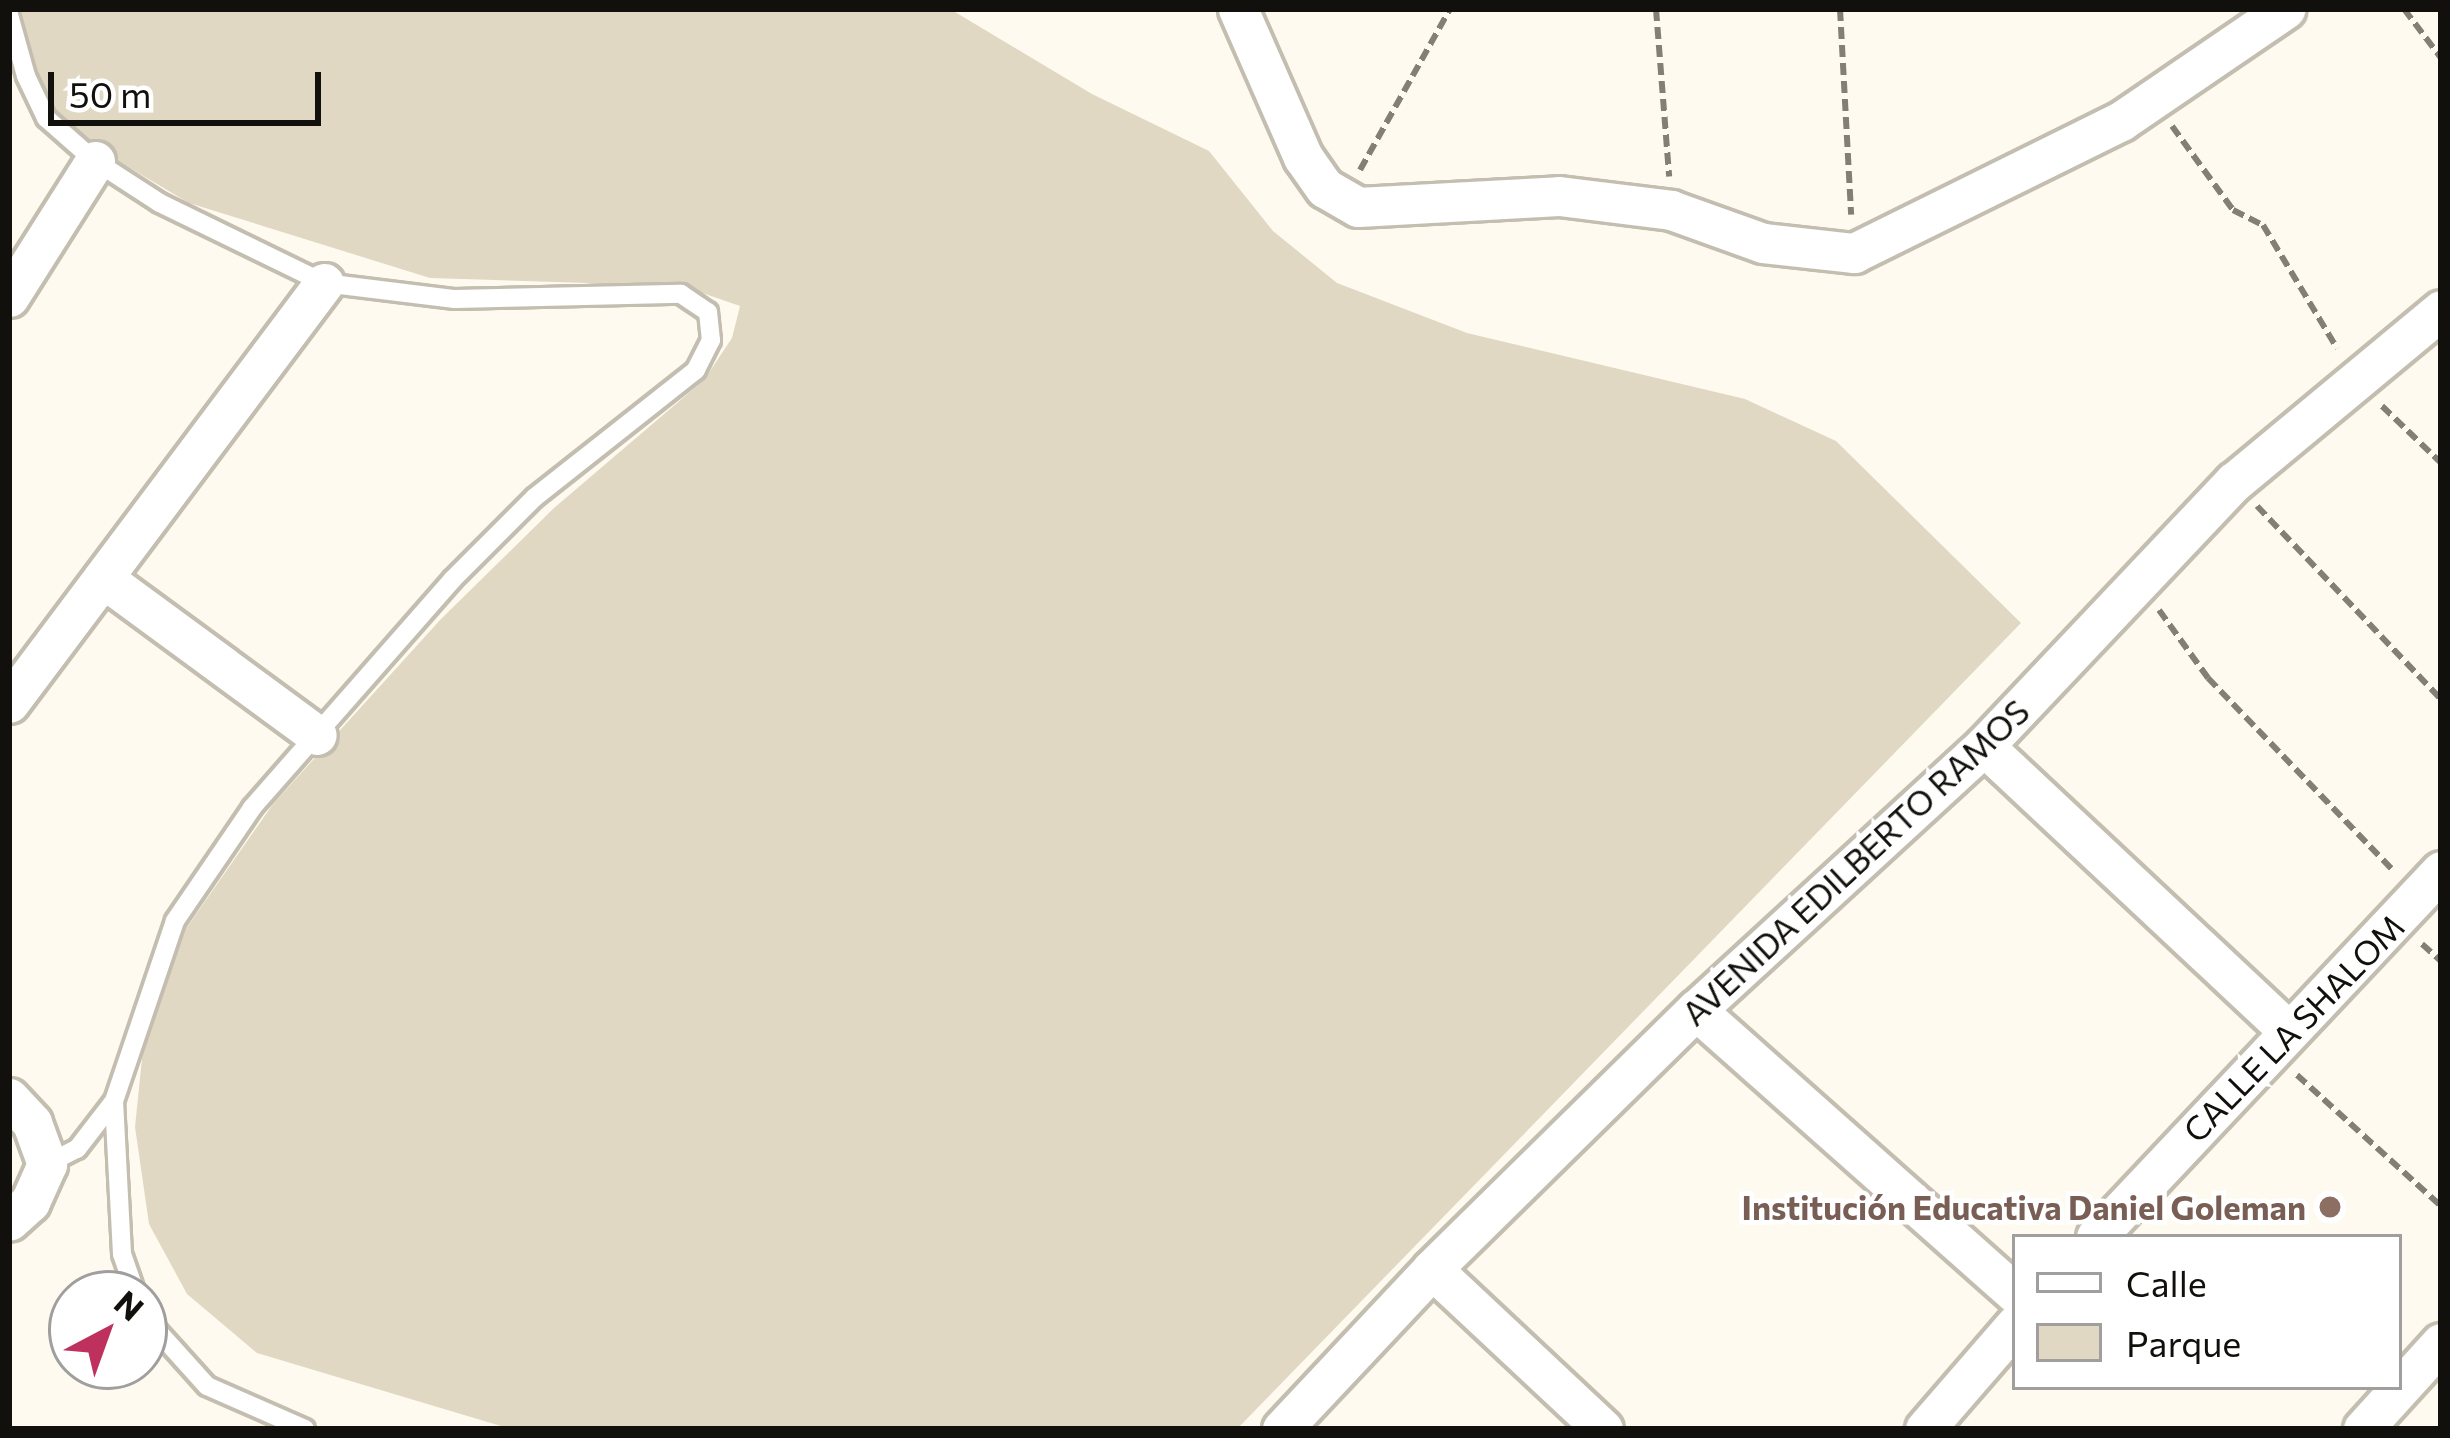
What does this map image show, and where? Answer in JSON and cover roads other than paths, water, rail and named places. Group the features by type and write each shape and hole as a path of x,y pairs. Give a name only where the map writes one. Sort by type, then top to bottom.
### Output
{"street":[{"path":"1238,9 1303,157 1325,188 1358,207 1389,209 1559,196 1671,210 1763,243 1854,253 2121,121 2285,9"},
{"path":"9,297 95,161"},
{"path":"9,704 324,283"},
{"name":"AVENIDA EDILBERTO RAMOS","path":"1282,1429 1432,1269 1696,1010 1984,746 2234,482 2441,310"},
{"path":"103,578 317,735"},
{"path":"1984,746 2279,1040"},
{"name":"CALLE LA SHALOM","path":"2099,1234 2430,884"},
{"path":"1696,1010 2012,1290"},
{"path":"9,1099 32,1123 47,1164 30,1202 9,1221"},
{"path":"1432,1269 1604,1429"},
{"path":"1925,1429 2012,1328"},
{"path":"2402,1386 2441,1343"},
{"path":"2363,1429 2398,1390"}],"lane":[{"path":"9,15 26,76 46,118 95,161 160,203 324,283 455,299 681,294 708,312 711,340 696,370 534,498 453,579 252,808 175,920 114,1101 76,1149 47,1164"},
{"path":"114,1101 122,1254 128,1270"},
{"path":"168,1343 207,1386 305,1429"}],"place":[{"name":"Institución Educativa Daniel Goleman","path":"2330,1207"}]}
